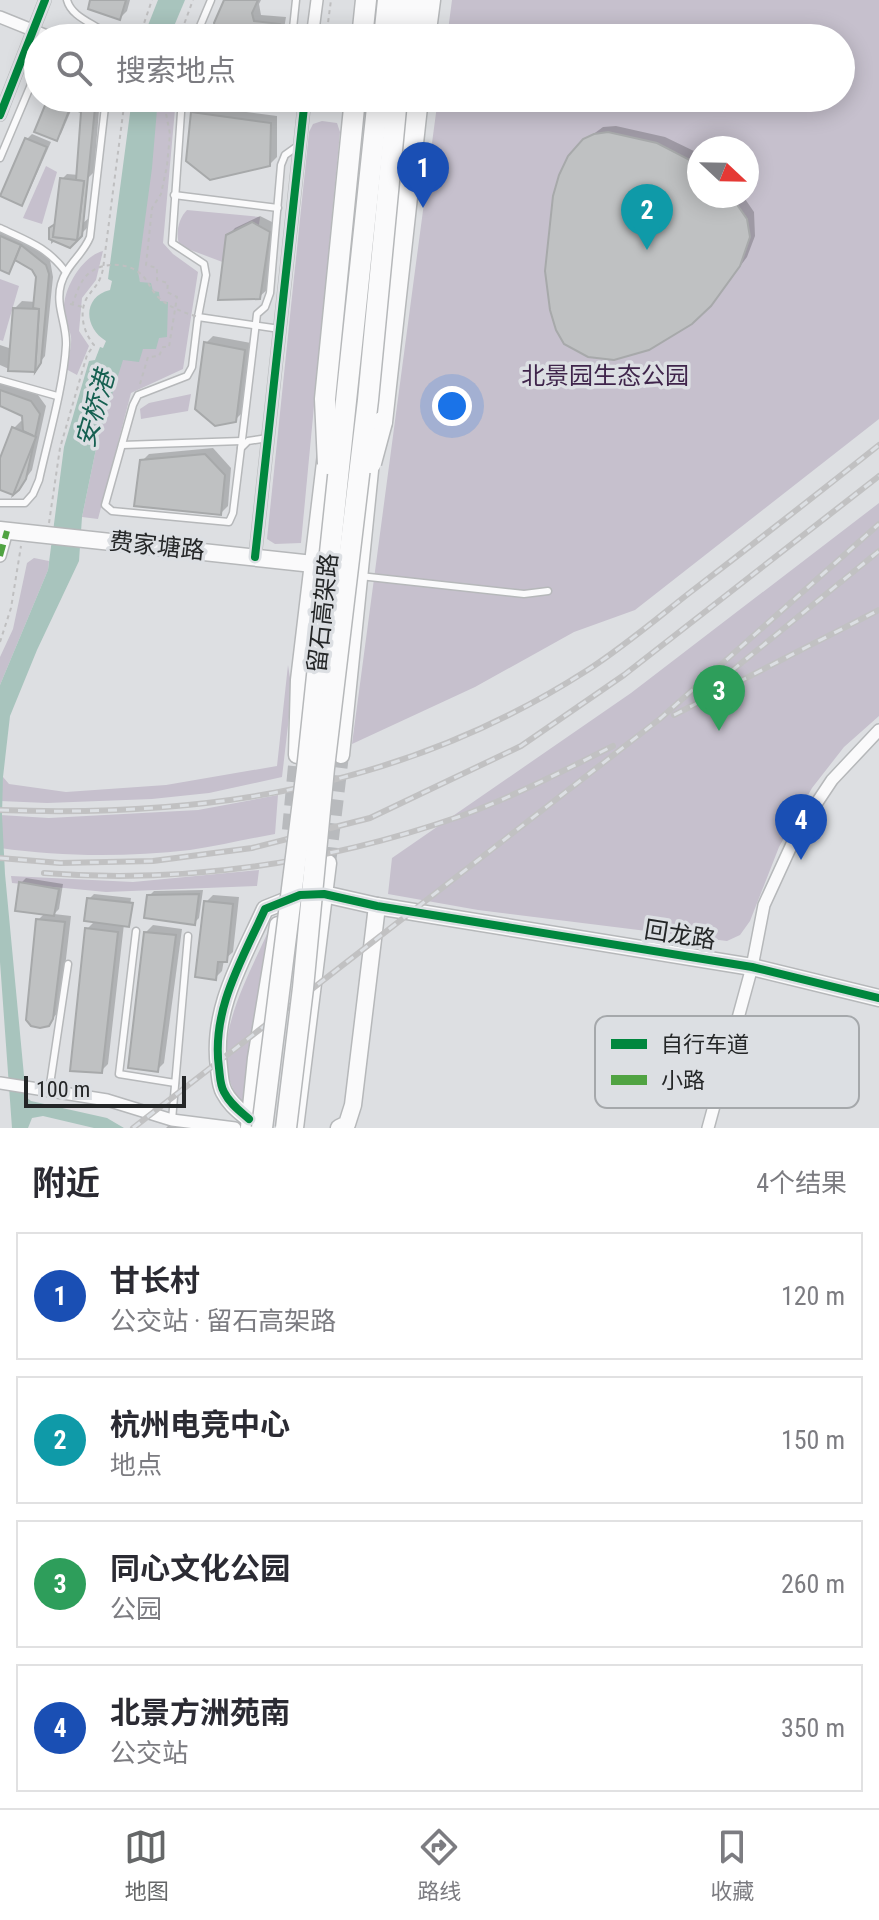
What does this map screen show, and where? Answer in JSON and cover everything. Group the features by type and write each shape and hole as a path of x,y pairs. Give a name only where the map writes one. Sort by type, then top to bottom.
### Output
{"highway":[{"path":"363,24 366,0"},
{"path":"385,24 388,0"},
{"path":"404,24 406,0"},
{"path":"427,24 430,0"},
{"name":"留石高架路","path":"249,1126 308,761 331,526 325,399 363,112"},
{"name":"留石高架路","path":"288,1127 396,112"},
{"path":"353,525 382,422 416,112"}],"main road":[{"path":"372,24 375,0"},
{"path":"415,24 418,0"},
{"path":"297,755 299,680 364,112"},
{"path":"341,755 405,112"},
{"name":"费家塘路","path":"10,531 313,564"},
{"path":"288,1127 328,863"},
{"path":"249,1126 256,1058 285,884"},
{"path":"249,1126 222,1090 216,1044 229,988 265,909 300,895 324,894"},
{"name":"回龙路","path":"324,894 377,906 752,967 879,998"},
{"path":"339,1128 347,1124 353,1105 377,906"}],"street":[{"path":"39,24 45,0"},
{"path":"314,24 317,0"},
{"path":"0,17 24,30"},
{"path":"0,115 24,62"},
{"path":"255,557 304,112"},
{"path":"0,556 10,531"},
{"path":"739,1016 764,905 798,831 832,780 879,730"},
{"path":"3,1084 107,1100 172,1120 249,1126"},
{"path":"708,1128 713,1108"}],"lane":[{"path":"67,0 72,12 92,24"},
{"path":"201,24 211,0"},
{"path":"293,24 296,0"},
{"path":"0,158 24,101"},
{"path":"0,503 25,503 39,480 66,343 59,312 60,286 65,271 85,249 90,237 104,112"},
{"path":"181,112 172,243 204,264 206,275 192,367 187,376 138,395 105,505 112,511 229,522 233,513 257,314 265,307 270,293 281,165 285,155 301,143"},
{"path":"174,195 278,208"},
{"path":"0,228 40,246 53,255 65,271"},
{"path":"198,317 280,329"},
{"path":"0,380 57,396"},
{"path":"122,445 241,444 268,438"},
{"path":"359,576 524,594 548,591"},
{"path":"136,931 119,1074 175,1083"},
{"path":"172,1120 188,936"},
{"path":"49,1091 68,964"}],"path":[{"path":"144,24 152,0"},
{"path":"184,24 193,0"},
{"path":"328,24 331,0"},
{"path":"47,536 60,448 87,355 94,345 83,323 84,307 87,297 100,285 123,112"},
{"path":"138,395 148,357 159,356 163,347 169,347 177,297 167,292 168,283 157,280 157,268 146,265 152,208 161,194 167,166 170,134 166,112"},
{"path":"72,305 82,280 89,273 99,266 121,265 143,276 156,296 172,308 198,317"},
{"path":"59,302 84,307"},
{"path":"0,642 11,608 10,531"}],"green space":[{"name":"北景园生态公园","path":"452,0 879,0 879,419 635,610 574,632 475,687 352,744 436,112 855,112 855,24 449,24"},
{"path":"156,112 175,112 163,243 198,272 183,369 131,393 98,519 82,517 98,439 110,355 143,349 160,301 140,282 137,274"},
{"path":"322,121 337,123 340,132 301,543 275,544 267,539 309,132 313,124"},
{"path":"46,166 57,172 42,224 23,218"},
{"path":"187,210 260,217 253,269 233,266 180,246 178,227"},
{"path":"103,251 96,280 82,298 79,331 89,346 77,375 66,369 71,341 64,303 70,284 81,267"},
{"path":"0,279 19,286 3,341 0,340"},
{"path":"191,394 188,411 141,419 140,409 149,403"},
{"path":"879,503 879,716 844,747 812,788 779,847 750,921 740,935 727,941 478,910 388,894 392,858 631,693"},
{"path":"34,558 49,561 48,570 0,685 0,657 13,629 27,563"},
{"path":"288,665 292,691 282,777 209,793 152,799 47,803 0,801 3,777 9,784 66,792 166,785 277,766"},
{"path":"278,795 275,834 190,850 142,854 47,853 0,848 0,815 49,818 198,810"},
{"path":"259,870 257,886 106,892 12,883 11,876 133,882"},
{"path":"270,927 243,1104 231,1084 226,1063 227,1040 241,992"}],"water":[{"path":"158,0 185,0 175,24 149,24"},
{"name":"安桥港","path":"130,112 157,112 138,272 140,282 151,283 153,291 159,292 160,301 168,302 167,337 159,338 156,349 143,349 139,362 123,360 98,439 82,517 79,561 10,716 3,777 5,874 26,1097 31,1101 107,1118 124,1128 94,1128 43,1116 32,1118 28,1128 12,1128 0,962 0,685 48,570 64,447 89,361 95,360 106,341 93,329 89,313 94,299 110,290 112,281 108,279"}],"building":[{"path":"90,0 126,0 120,20 88,9"},
{"path":"224,0 258,0 252,13 254,21 280,24 214,24"},
{"path":"42,112 68,112 57,141 34,132"},
{"path":"81,112 95,112 82,236 70,248 49,239 49,228 55,224 53,237 77,240 84,181 76,180"},
{"path":"191,112 271,123 270,166 210,180 186,161"},
{"path":"608,132 657,143 687,158 687,208 739,208 747,219 750,237 740,266 711,306 692,324 649,350 614,360 588,357 564,344 550,310 545,271 553,196 559,175 568,156 583,139"},
{"path":"25,138 47,147 22,206 0,196"},
{"path":"60,178 84,181 77,240 53,237"},
{"path":"252,222 270,232 260,299 218,300 226,235"},
{"path":"0,236 21,245 9,274 0,270"},
{"path":"21,245 46,265 49,274 41,363 35,372 39,309 33,308 36,277 32,270 15,260"},
{"path":"13,308 39,309 35,372 8,371"},
{"path":"204,342 245,350 236,422 215,426 195,409"},
{"path":"0,390 31,401 40,414 26,479 13,495 32,435 23,431 22,416 0,406"},
{"path":"12,427 36,437 13,495 0,490 0,458"},
{"path":"205,454 225,475 221,515 134,506 140,460"},
{"path":"19,882 59,889 54,916 15,911"},
{"path":"199,894 195,925 144,918 147,895"},
{"path":"87,898 133,903 129,927 84,921"},
{"path":"204,901 233,904 227,962 218,962 216,980 195,977"},
{"path":"36,919 65,922 53,1019 49,1026 40,1028 31,1026 26,1020"},
{"path":"85,928 118,932 102,1073 70,1071"},
{"path":"144,932 176,935 158,1072 128,1068"}],"tunnel":[{"path":"290,830 297,755"},
{"path":"328,863 341,755"}],"railway":[{"path":"0,810 155,808 231,800 305,787 377,768 448,742 518,710 586,671 638,634 879,445"},
{"path":"0,858 60,863 153,861 252,848 370,818 521,746 624,675 879,476"},
{"path":"133,1128 661,718 879,524"},
{"path":"718,682 879,551"},
{"path":"674,715 879,610"},
{"path":"44,873 97,876 202,872 306,858 357,847 478,810 613,746"}],"marked path":[{"path":"0,556 7,531"}],"cycle path":[{"path":"36,24 45,0"},
{"path":"0,115 24,54"},
{"path":"255,557 303,112"},
{"path":"249,1119 229,1100 221,1083 218,1047 224,1006 238,966 265,909 300,895 324,894 377,906 752,967 879,998"}],"place":[{"name":"甘长村","path":"423,208"},
{"name":"杭州电竞中心","path":"647,250"},
{"name":"同心文化公园","path":"719,731"},
{"name":"北景方洲苑南","path":"801,860"}]}
